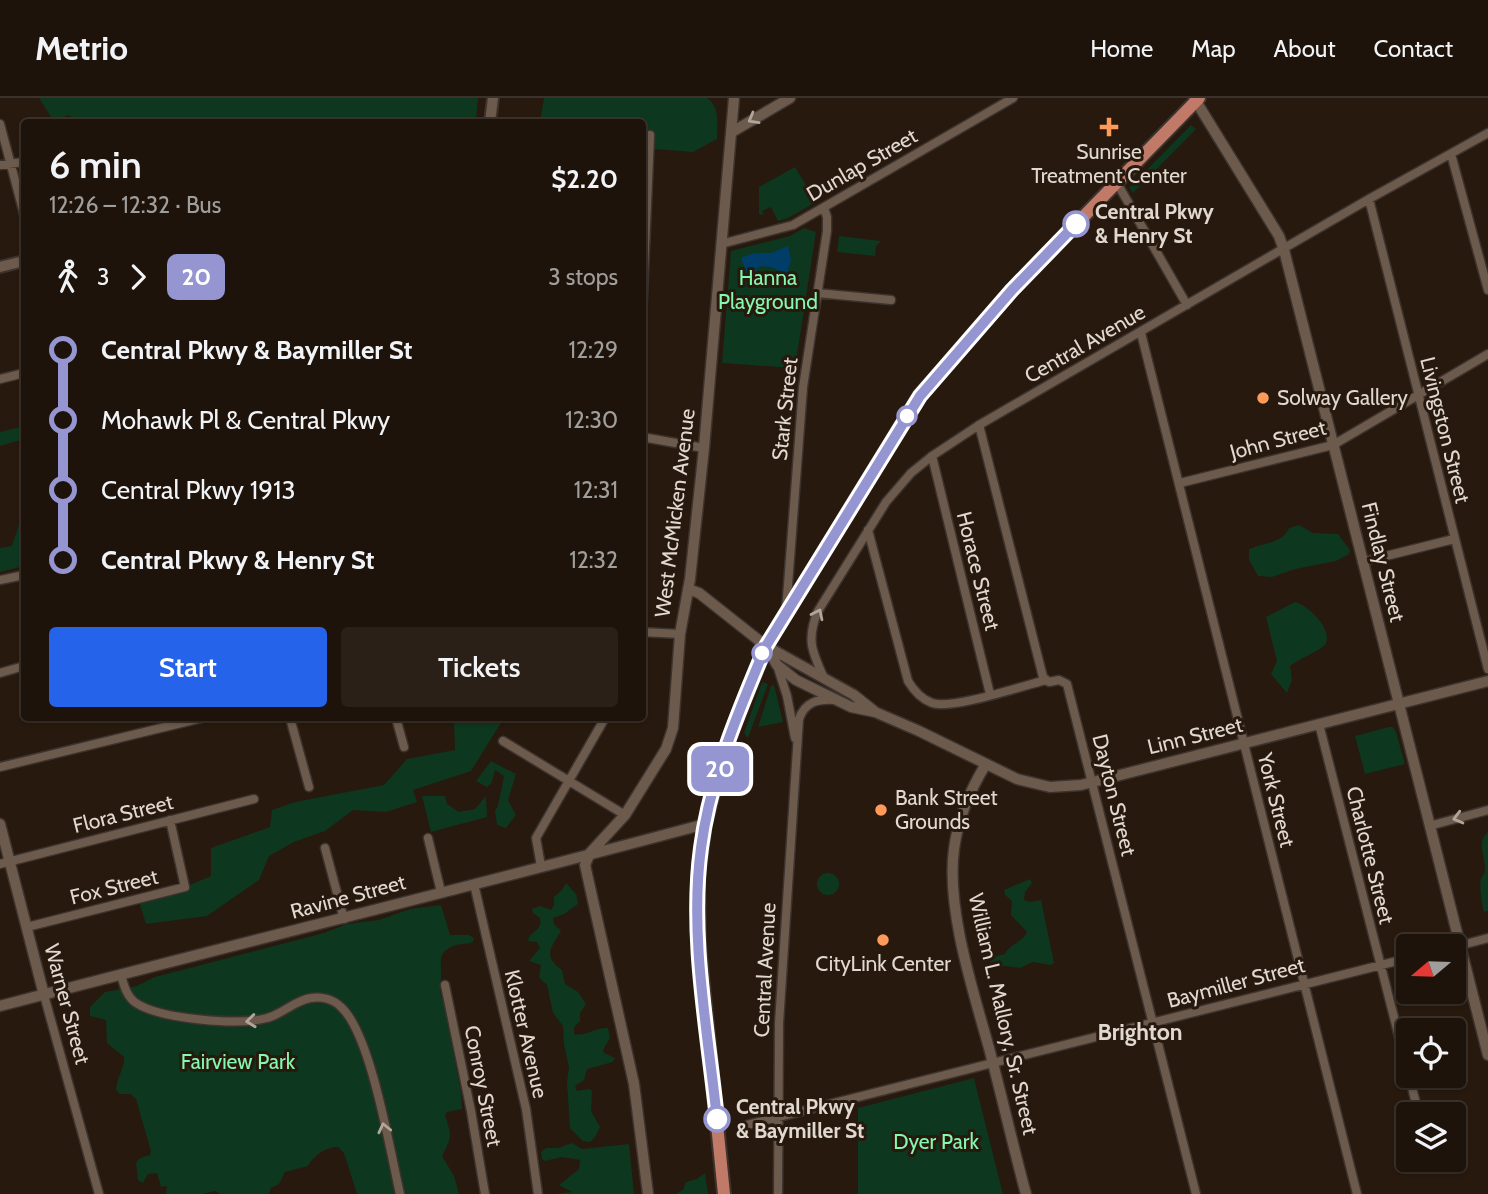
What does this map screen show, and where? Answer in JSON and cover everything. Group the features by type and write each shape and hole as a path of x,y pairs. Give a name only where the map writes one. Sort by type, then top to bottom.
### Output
{"main road":[{"path":"490,119 493,98"},
{"path":"724,1194 697,927 698,876 705,824 731,733 766,646 920,396 1012,290 1196,99"},
{"path":"0,267 21,262"}],"street":[{"name":"West McMicken Avenue","path":"590,853 625,815 670,739 673,728 680,634 688,589 704,448 734,98"},
{"path":"732,132 790,98"},
{"name":"Dunlap Street","path":"721,244 780,230 824,208 1001,101 1013,98"},
{"name":"Findlay Street","path":"1196,99 1279,236 1284,250 1400,704 1454,934"},
{"path":"0,124 21,202"},
{"name":"Central Avenue","path":"824,678 812,652 811,630 818,611 899,485 932,456 979,425 1368,199 1488,133"},
{"path":"646,226 650,135"},
{"path":"1451,155 1488,290"},
{"path":"0,165 21,162"},
{"path":"1116,183 1187,305"},
{"name":"Livingston Street","path":"1368,199 1488,669"},
{"name":"Stark Street","path":"786,615 803,387 827,231 828,217 824,208"},
{"path":"817,293 891,300"},
{"name":"York Street","path":"1140,333 1180,483 1357,1194"},
{"name":"John Street","path":"1180,483 1333,445 1488,354"},
{"path":"0,379 21,374"},
{"path":"868,530 908,681 925,700 949,705 1046,680 979,425"},
{"path":"646,438 704,448"},
{"name":"Horace Street","path":"932,456 990,694"},
{"path":"1362,562 1454,538"},
{"path":"0,580 21,576"},
{"path":"688,589 699,593 766,646 855,695 875,712"},
{"path":"646,632 680,634"},
{"path":"766,646 777,665 796,680 851,707 875,712"},
{"name":"Central Avenue","path":"777,665 787,696 796,747"},
{"path":"0,673 21,667"},
{"name":"Dayton Street","path":"1046,680 1059,680 1068,684 1196,1194"},
{"name":"Linn Street","path":"875,712 1033,785 1063,787 1093,782 1488,681"},
{"name":"Central Avenue","path":"778,1194 779,1023 799,719 802,710 814,701 837,700"},
{"path":"0,767 190,721"},
{"path":"291,721 309,787"},
{"path":"397,721 404,747"},
{"path":"541,866 536,838 604,721"},
{"name":"Charlotte Street","path":"1319,724 1396,1026"},
{"path":"503,741 625,815"},
{"name":"William L. Mallory, Sr. Street","path":"986,764 968,797 957,831 954,885 960,931 1026,1194"},
{"name":"Flora Street","path":"5,862 254,799"},
{"path":"1429,826 1488,810"},
{"name":"Fox Street","path":"27,927 185,887 170,821"},
{"name":"Warner Street","path":"0,824 5,862 27,927 99,1194"},
{"name":"Ravine Street","path":"0,1006 705,824"},
{"path":"428,838 441,892"},
{"path":"325,848 344,919"},
{"path":"590,853 585,865 634,1084 648,1194"},
{"name":"Klotter Avenue","path":"474,884 526,1109 538,1194"},
{"path":"1466,944 1488,938"},
{"name":"Baymiller Street","path":"747,1125 1396,961"},
{"path":"121,975 128,994 138,1004 209,1020 247,1022 271,1018 315,997 337,1003 350,1019 366,1055 400,1194"},
{"name":"Findlay Street","path":"1466,978 1488,1055"},
{"name":"Conroy Street","path":"445,985 485,1194"}],"green space":[{"path":"39,98 478,98 476,119 71,119 70,115 52,119"},
{"path":"544,98 707,98 716,111 717,139 693,152 646,148 646,119 540,119"},
{"path":"1191,125 1196,129 1133,193 1129,188"},
{"path":"795,167 816,202 778,221 771,207 762,211 764,215 759,214 759,187"},
{"name":"Hanna Playground","path":"804,228 816,232 795,368 722,363 731,251 790,236"},
{"path":"839,236 881,241 876,246 875,256 837,252"},
{"path":"21,427 21,440 0,446 0,432"},
{"path":"21,518 21,567 0,572 0,548 12,546"},
{"path":"1299,525 1313,533 1338,534 1350,550 1349,554 1336,561 1295,569 1272,577 1258,576 1249,560 1249,549 1277,540 1289,528"},
{"path":"1295,602 1319,619 1327,639 1323,647 1290,666 1292,680 1287,693 1271,674 1277,661 1266,617"},
{"path":"762,682 768,684 748,738 744,733"},
{"path":"774,685 783,722 758,727 771,686"},
{"path":"454,721 502,721 471,771 413,790 417,802 386,812 353,810 325,831 294,842 269,856 259,880 207,916 146,924 138,898 185,887 211,876 211,848 270,827 272,810 295,802 384,785 407,759 455,750"},
{"path":"1393,727 1396,732 1405,764 1365,774 1355,736"},
{"path":"491,761 516,774 508,800 516,815 506,828 497,825 495,811 504,776 495,770 492,782 487,787 476,781"},
{"path":"422,796 445,796 447,804 459,812 475,809 486,796 487,817 431,832"},
{"path":"1488,832 1488,911 1484,912 1480,886 1485,869 1482,840"},
{"path":"828,873 836,876 839,884 836,892 828,895 820,892 817,884 820,876"},
{"path":"1030,879 1032,883 1025,892 1024,900 1041,900 1054,963 1050,965 1033,962 1020,968 1006,966 992,969 990,961 1005,954 1027,932 1011,915 1012,901 1005,895 1004,890"},
{"path":"566,883 576,894 578,904 553,918 554,924 561,931 551,948 550,956 562,970 565,984 578,992 586,1004 580,1013 580,1021 574,1027 574,1034 608,1028 610,1038 603,1050 615,1058 613,1062 587,1069 584,1080 575,1086 577,1091 592,1091 591,1111 600,1127 590,1142 583,1141 570,1128 567,1082 569,1067 563,1026 553,1013 547,985 539,977 541,965 529,961 540,948 537,942 528,941 540,926 540,918 532,909 540,906 551,910 554,897"},
{"name":"Fairview Park","path":"441,905 450,935 469,935 474,938 473,942 447,949 441,959 440,987 462,1109 447,1112 445,1115 450,1136 442,1156 454,1176 459,1194 357,1194 344,1153 338,1147 321,1152 308,1166 285,1172 279,1184 271,1188 269,1194 220,1194 215,1191 203,1194 166,1194 167,1186 161,1187 157,1173 148,1174 143,1183 138,1180 136,1163 140,1158 150,1155 151,1151 136,1099 131,1094 120,1094 116,1090 124,1057 107,1043 106,1020 90,1016 90,1007 105,992 137,986 155,977 324,933 347,924 379,920 410,909"},
{"name":"Dyer Park","path":"974,1078 1003,1194 858,1194 858,1108"},
{"path":"572,1143 582,1149 629,1144 634,1194 555,1194 572,1192 559,1185 579,1169 580,1160 562,1157 545,1161 541,1152 546,1148 558,1148"},
{"path":"705,1173 708,1194 675,1194 683,1190 686,1182"}],"water":[{"path":"788,246 791,260 787,274 764,266 756,268 760,278 750,282 741,258 754,253 771,253"}],"bus line":[{"name":"20","path":"717,1119 699,945 698,876 705,824 717,778 747,689 766,646 920,396 1012,290 1076,224"}],"place":[{"name":"Sunrise Treatment Center","path":"1109,127"},
{"name":"Central Pkwy & Henry St","path":"1076,224"},
{"name":"Solway Gallery","path":"1263,398"},
{"name":"Bank Street Grounds","path":"881,810"},
{"name":"CityLink Center","path":"883,940"},
{"name":"Central Pkwy & Baymiller St","path":"717,1119"}],"district":[{"name":"Brighton","path":"1140,1032"}]}
